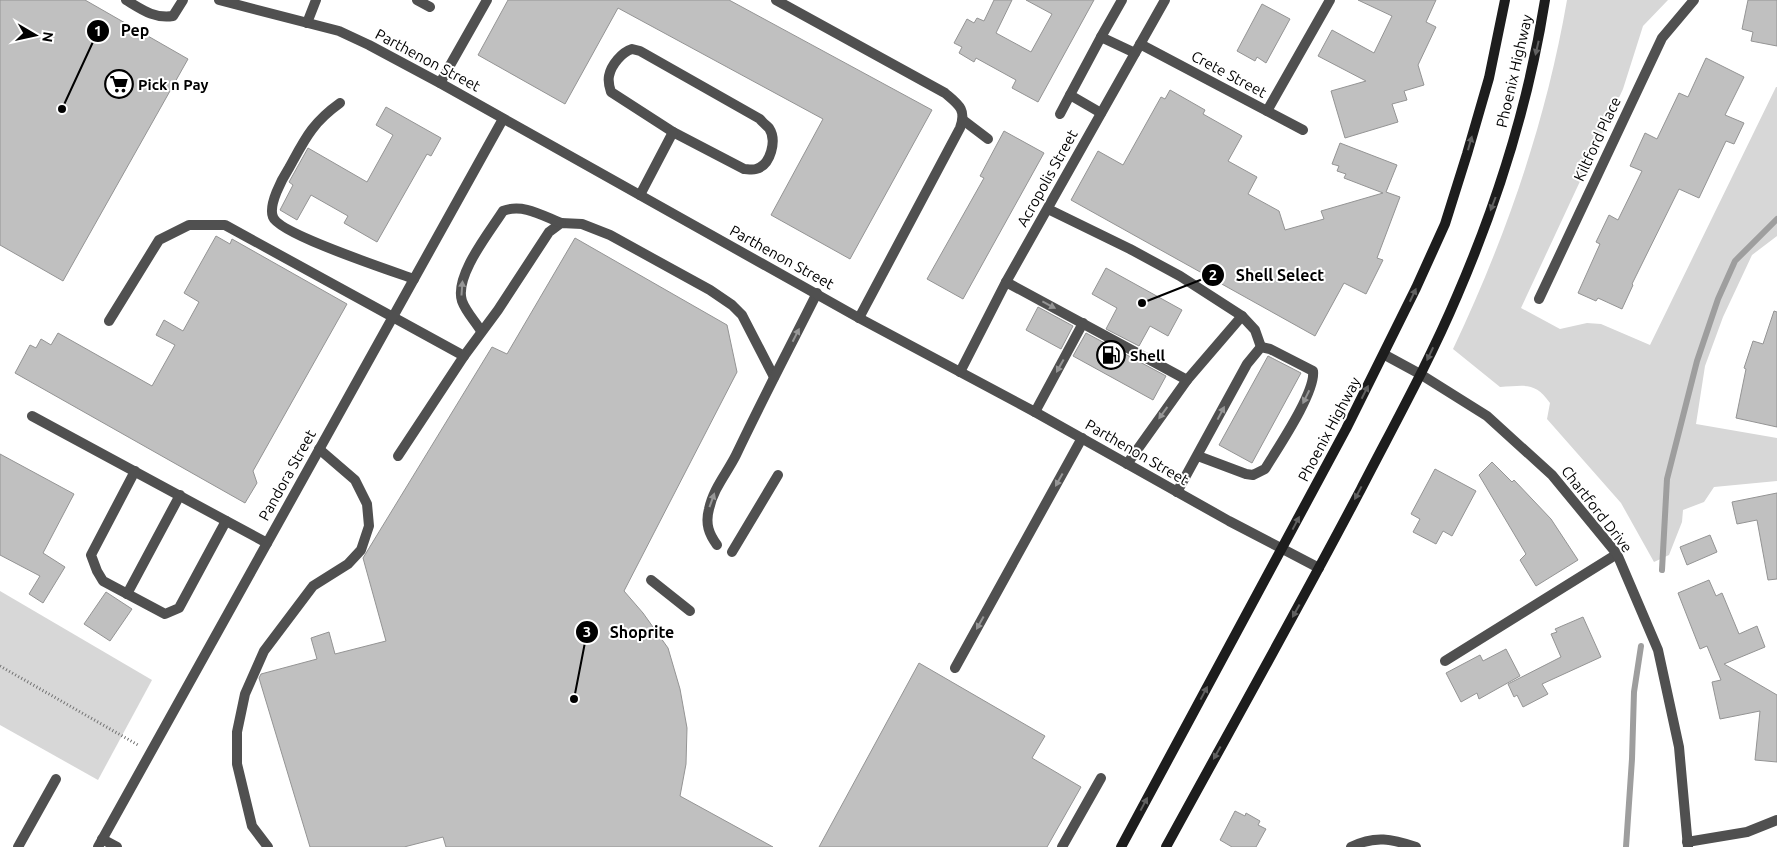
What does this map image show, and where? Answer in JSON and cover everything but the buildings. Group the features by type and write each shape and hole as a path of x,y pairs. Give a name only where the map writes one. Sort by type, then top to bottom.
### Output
{"main road":[{"name":"Phoenix Highway","path":"1121,847 1283,548 1384,355 1445,224 1489,78 1505,0"},
{"name":"Phoenix Highway","path":"1166,847 1319,568 1420,374 1457,297 1499,188 1522,113 1538,43 1545,0"}],"street":[{"path":"126,0 154,16 163,18 173,16 183,0"},
{"name":"Parthenon Street","path":"219,0 339,31 440,83 859,318 1319,568"},
{"path":"307,23 316,0"},
{"path":"417,0 430,7"},
{"path":"440,83 487,0"},
{"path":"776,0 944,93 959,105 963,120 988,139"},
{"path":"1060,114 1122,0"},
{"name":"Acropolis Street","path":"960,372 1006,282 1164,0"},
{"path":"1267,111 1330,0"},
{"name":"Kiltford Place","path":"1539,299 1662,38 1694,0"},
{"name":"Crete Street","path":"1101,37 1138,49 1303,130"},
{"path":"632,49 640,50 760,119 769,128 773,144 762,166 755,169 744,169 674,132 610,92 609,74 626,51 632,49"},
{"path":"1070,95 1101,113"},
{"path":"340,103 324,115 311,129 282,182 271,207 273,217 276,223 283,228 318,244 414,279"},
{"name":"Pandora Street","path":"100,843 503,119"},
{"path":"859,318 963,120"},
{"path":"640,195 674,132"},
{"path":"481,331 466,310 462,300 460,288 465,271 503,211 521,208 561,223 582,224 610,235 710,290 732,305 742,316 774,377"},
{"path":"1048,209 1180,276 1242,316 1255,330 1260,347"},
{"path":"398,456 549,232 561,223"},
{"path":"109,321 159,240 189,225 225,225 464,356"},
{"path":"1006,282 1187,380"},
{"path":"717,545 707,525 708,510 714,494 734,459 817,293"},
{"path":"1127,464 1187,380 1242,316"},
{"path":"1035,412 1083,323"},
{"path":"1177,492 1247,364 1260,347"},
{"path":"1198,456 1246,474 1253,475 1265,469 1305,400 1314,378 1313,371 1270,349 1260,347"},
{"name":"Chartford Drive","path":"1384,355 1420,374 1487,416 1552,475 1616,554 1658,650 1679,747 1687,845"},
{"path":"32,416 267,543"},
{"path":"955,668 1082,438"},
{"path":"268,847 252,826 237,764 237,732 245,694 264,651 313,586 348,564 361,550 369,526 367,504 355,480 319,449"},
{"path":"135,471 91,555 103,581 165,614 179,608 226,521"},
{"path":"732,552 778,475"},
{"path":"127,594 180,496"},
{"path":"1445,661 1616,554"},
{"path":"651,580 690,611"},
{"path":"1062,847 1101,778"},
{"path":"18,847 56,779"},
{"path":"1687,845 1747,832 1777,820"},
{"path":"1350,847 1372,840 1393,839 1416,847"},
{"path":"100,843 118,847"}],"path":[{"path":"0,666 150,752"}],"shaded area":[{"path":"1567,0 1668,0 1643,26 1623,89 1521,308 1560,329 1587,323 1601,324 1650,345 1777,87 1777,236 1752,255 1723,317 1705,366 1696,424 1777,438 1777,481 1714,487 1704,502 1683,510 1682,522 1669,555 1654,562 1621,503 1547,419 1550,403 1545,396 1528,386 1500,387 1453,349 1507,222 1522,178 1548,90"},
{"path":"0,591 152,680 98,780 0,725"}],"waterway":[{"path":"1662,570 1667,479 1697,361 1718,299 1735,261 1777,219"},
{"path":"1626,847 1634,692 1641,646"}],"place":[{"name":"Pick n Pay","path":"119,84"},
{"name":"Pep","path":"62,109"},
{"name":"Shell Select","path":"1142,303"},
{"name":"Shell","path":"1111,355"},
{"name":"Shoprite","path":"574,699"}]}
